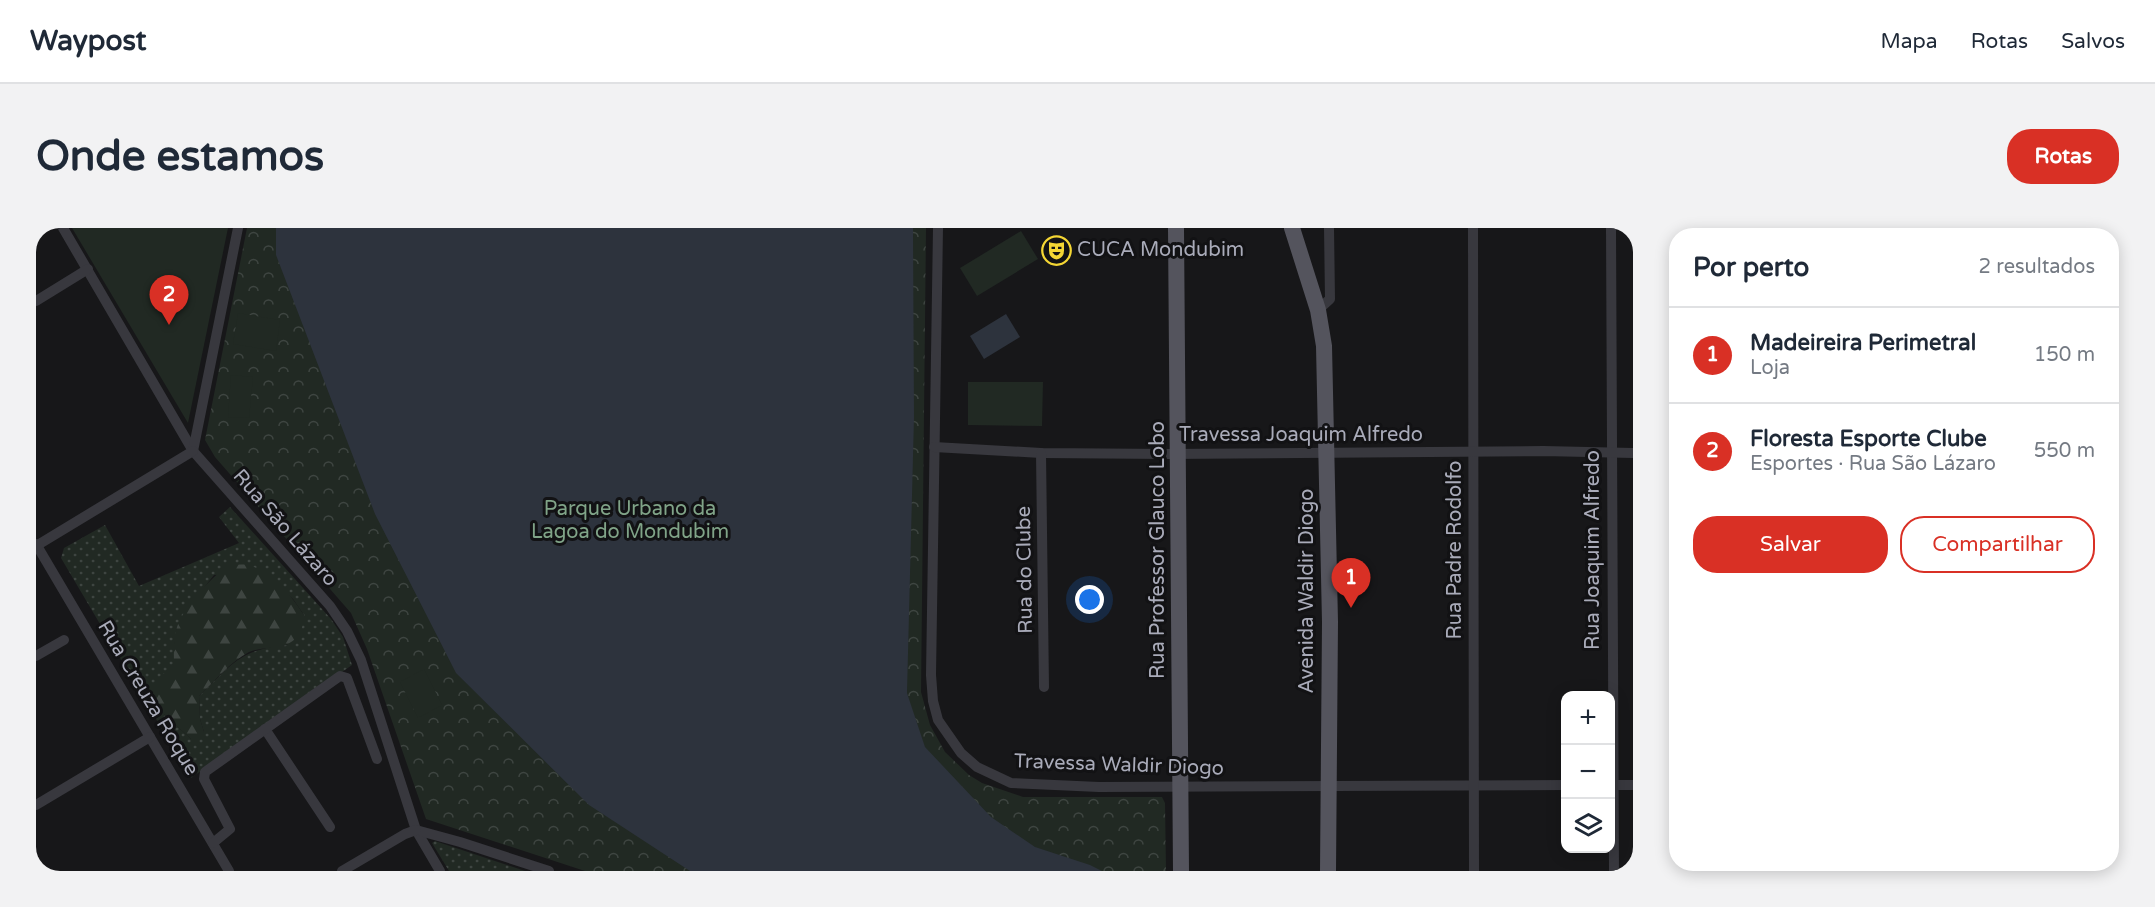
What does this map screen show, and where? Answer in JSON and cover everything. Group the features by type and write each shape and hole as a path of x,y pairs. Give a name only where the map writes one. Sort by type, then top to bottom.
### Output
{"main road":[{"name":"Rua Professor Glauco Lobo","path":"1176,228 1181,871"},
{"name":"Avenida Waldir Diogo","path":"1292,228 1318,310 1324,346 1330,622 1328,871"}],"street":[{"name":"Rua São Lázaro","path":"63,228 193,451 330,606 347,630 361,660 416,830 440,871"},
{"path":"36,545 193,451 238,228"},
{"name":"Travessa Waldir Diogo","path":"938,228 931,675 933,701 938,720 961,753 977,767 1011,783 1099,787 1561,785"},
{"path":"1318,310 1330,298 1329,228"},
{"name":"Rua Padre Rodolfo","path":"1473,228 1474,871"},
{"name":"Rua Joaquim Alfredo","path":"1611,228 1612,745"},
{"path":"36,301 88,269"},
{"name":"Travessa Joaquim Alfredo","path":"934,447 1041,453 1543,451 1633,453"},
{"name":"Rua do Clube","path":"1041,453 1044,687"},
{"name":"Rua Creuza Roque","path":"36,545 229,871"},
{"path":"37,652 63,640"},
{"path":"213,843 229,831 230,826 204,779 204,774 342,676 347,678 377,759"},
{"path":"265,729 330,827"},
{"path":"36,805 150,737"},
{"path":"1615,785 1633,785"},
{"name":"Rua Joaquim Alfredo","path":"1612,799 1614,871"},
{"path":"342,871 405,834 416,830 549,871"}],"green space":[{"path":"72,228 228,228 188,423"},
{"name":"Parque Urbano da Lagoa do Mondubim","path":"247,228 926,228 921,692 930,725 945,752 969,775 982,783 1023,797 1162,797 1165,803 1166,871 585,871 426,819 367,649 351,613 215,457 205,440"},
{"path":"1021,231 1038,259 977,296 960,268"},
{"path":"238,313 280,320 276,351 233,344"},
{"path":"231,375 253,377 249,418 228,417"},
{"path":"968,382 1043,382 1042,426 968,425"},
{"path":"230,507 331,619 343,637 352,665 191,778 61,558 64,548 105,525 139,586 239,543 219,517","holes":["264,573 293,599 304,615 287,645 258,650 237,660 199,696 200,719 204,732 191,739 164,714 174,665 177,628 191,604 214,575"]},
{"path":"229,565 246,565 257,568 273,578 304,615 301,634 286,645 249,652 223,672 199,696 200,719 204,732 200,739 191,739 164,714 151,694 158,678 174,665 175,635 184,613 205,586"},
{"path":"424,669 442,705 418,718 400,682"},
{"path":"435,841 525,871 449,871 432,843"}],"shaded area":[{"name":"Parque Urbano da Lagoa do Mondubim","path":"276,228 913,228 914,417 907,693 925,747 991,817 1035,847 1102,871 690,871 589,805 456,673 375,514 276,255"},
{"path":"1006,314 1020,337 984,359 970,336"}],"place":[{"name":"CUCA Mondubim","path":"1056,250"},
{"name":"Floresta Esporte Clube","path":"169,325"},
{"name":"Madeireira Perimetral","path":"1351,608"}]}
